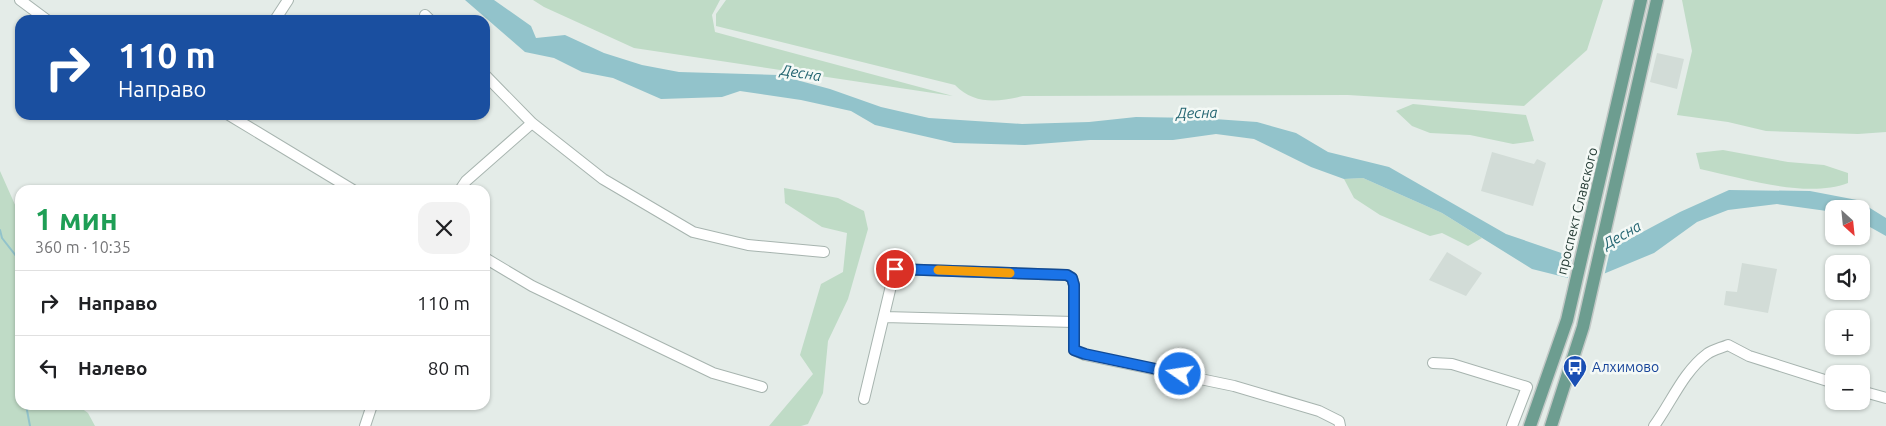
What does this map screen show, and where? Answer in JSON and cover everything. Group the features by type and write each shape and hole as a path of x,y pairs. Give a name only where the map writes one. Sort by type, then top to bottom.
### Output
{"main road":[{"name":"проспект Славского","path":"1530,426 1567,320 1641,0"},
{"path":"1551,426 1582,327 1657,0"}],"street":[{"path":"20,0 40,15"},
{"path":"278,15 288,0"},
{"path":"490,81 532,123 603,179 693,232 748,244 824,252"},
{"path":"237,120 346,185"},
{"path":"463,185 466,180 532,123"},
{"path":"490,261 532,286 712,373 762,387"},
{"path":"864,399 895,269 1067,275 1072,278 1074,285 1074,350 1080,353 1234,386 1319,411 1339,421 1340,426"},
{"path":"884,317 1074,322"},
{"path":"1654,426 1680,384 1697,364 1708,353 1728,345 1749,356 1825,380"},
{"path":"1433,362 1452,364 1527,387 1512,426"},
{"path":"1870,394 1886,398"},
{"path":"364,426 370,410"}],"shaded area":[{"path":"1657,53 1684,59 1677,89 1650,82"},
{"path":"1492,152 1534,164 1537,159 1546,163 1533,206 1481,191"},
{"path":"1447,252 1482,273 1466,296 1429,280"},
{"path":"1742,263 1777,269 1768,313 1724,305 1726,291 1737,292"}],"green space":[{"path":"533,0 720,0 712,15 715,32 953,96 634,48 544,7"},
{"path":"726,0 1603,0 1587,50 1524,106 1348,95 1023,96 1005,100 979,99 970,96 955,85 716,26 716,14"},
{"path":"1682,0 1886,0 1886,132 1858,134 1766,131 1728,122 1677,115 1692,51"},
{"path":"1413,104 1526,115 1534,141 1513,144 1470,135 1430,133 1412,126 1396,111"},
{"path":"1723,150 1788,162 1824,165 1848,173 1848,183 1813,189 1794,188 1755,182 1700,169 1696,153"},
{"path":"0,171 15,205 15,410 84,410 88,413 95,426 0,426"},
{"path":"1363,178 1442,213 1482,238 1468,246 1442,233 1430,236 1380,215 1354,198 1344,179"},
{"path":"784,188 838,198 864,211 868,229 848,299 828,341 823,393 808,424 801,426 769,426 813,374 800,355 821,284 843,272 847,233 822,227 785,203"}],"water":[{"path":"465,0 494,0 531,26 536,38 565,35 604,53 642,65 679,72 778,75 830,89 881,107 929,118 1022,124 1089,122 1136,117 1200,118 1257,122 1296,133 1328,152 1389,167 1506,234 1576,258 1607,251 1680,212 1729,190 1810,191 1857,200 1825,200 1825,211 1777,204 1728,210 1697,222 1654,253 1584,282 1532,269 1442,213 1363,178 1344,179 1311,167 1254,139 1216,134 1173,140 1090,140 1025,145 954,143 875,125 851,111 801,100 740,91 722,97 661,99 613,78 582,72 554,58 525,52 490,22 490,15 482,15"},
{"path":"1870,208 1886,218 1886,236 1870,227"}],"pier":[{"path":"1611,246 1604,277 1584,285 1567,281 1573,254"}],"waterway":[{"path":"0,230 2,238 15,255"},
{"path":"27,410 30,426"}],"slow traffic":[{"path":"938,270 1010,273"}],"place":[{"name":"Алхимово","path":"1575,388"}],"route":[{"path":"895,269 1067,275 1072,278 1074,285 1074,350 1080,353 1180,374"}],"water label":[{"name":"Десна","path":"801,73"},
{"name":"Десна","path":"1197,113"},
{"name":"Десна","path":"1622,235"}]}
